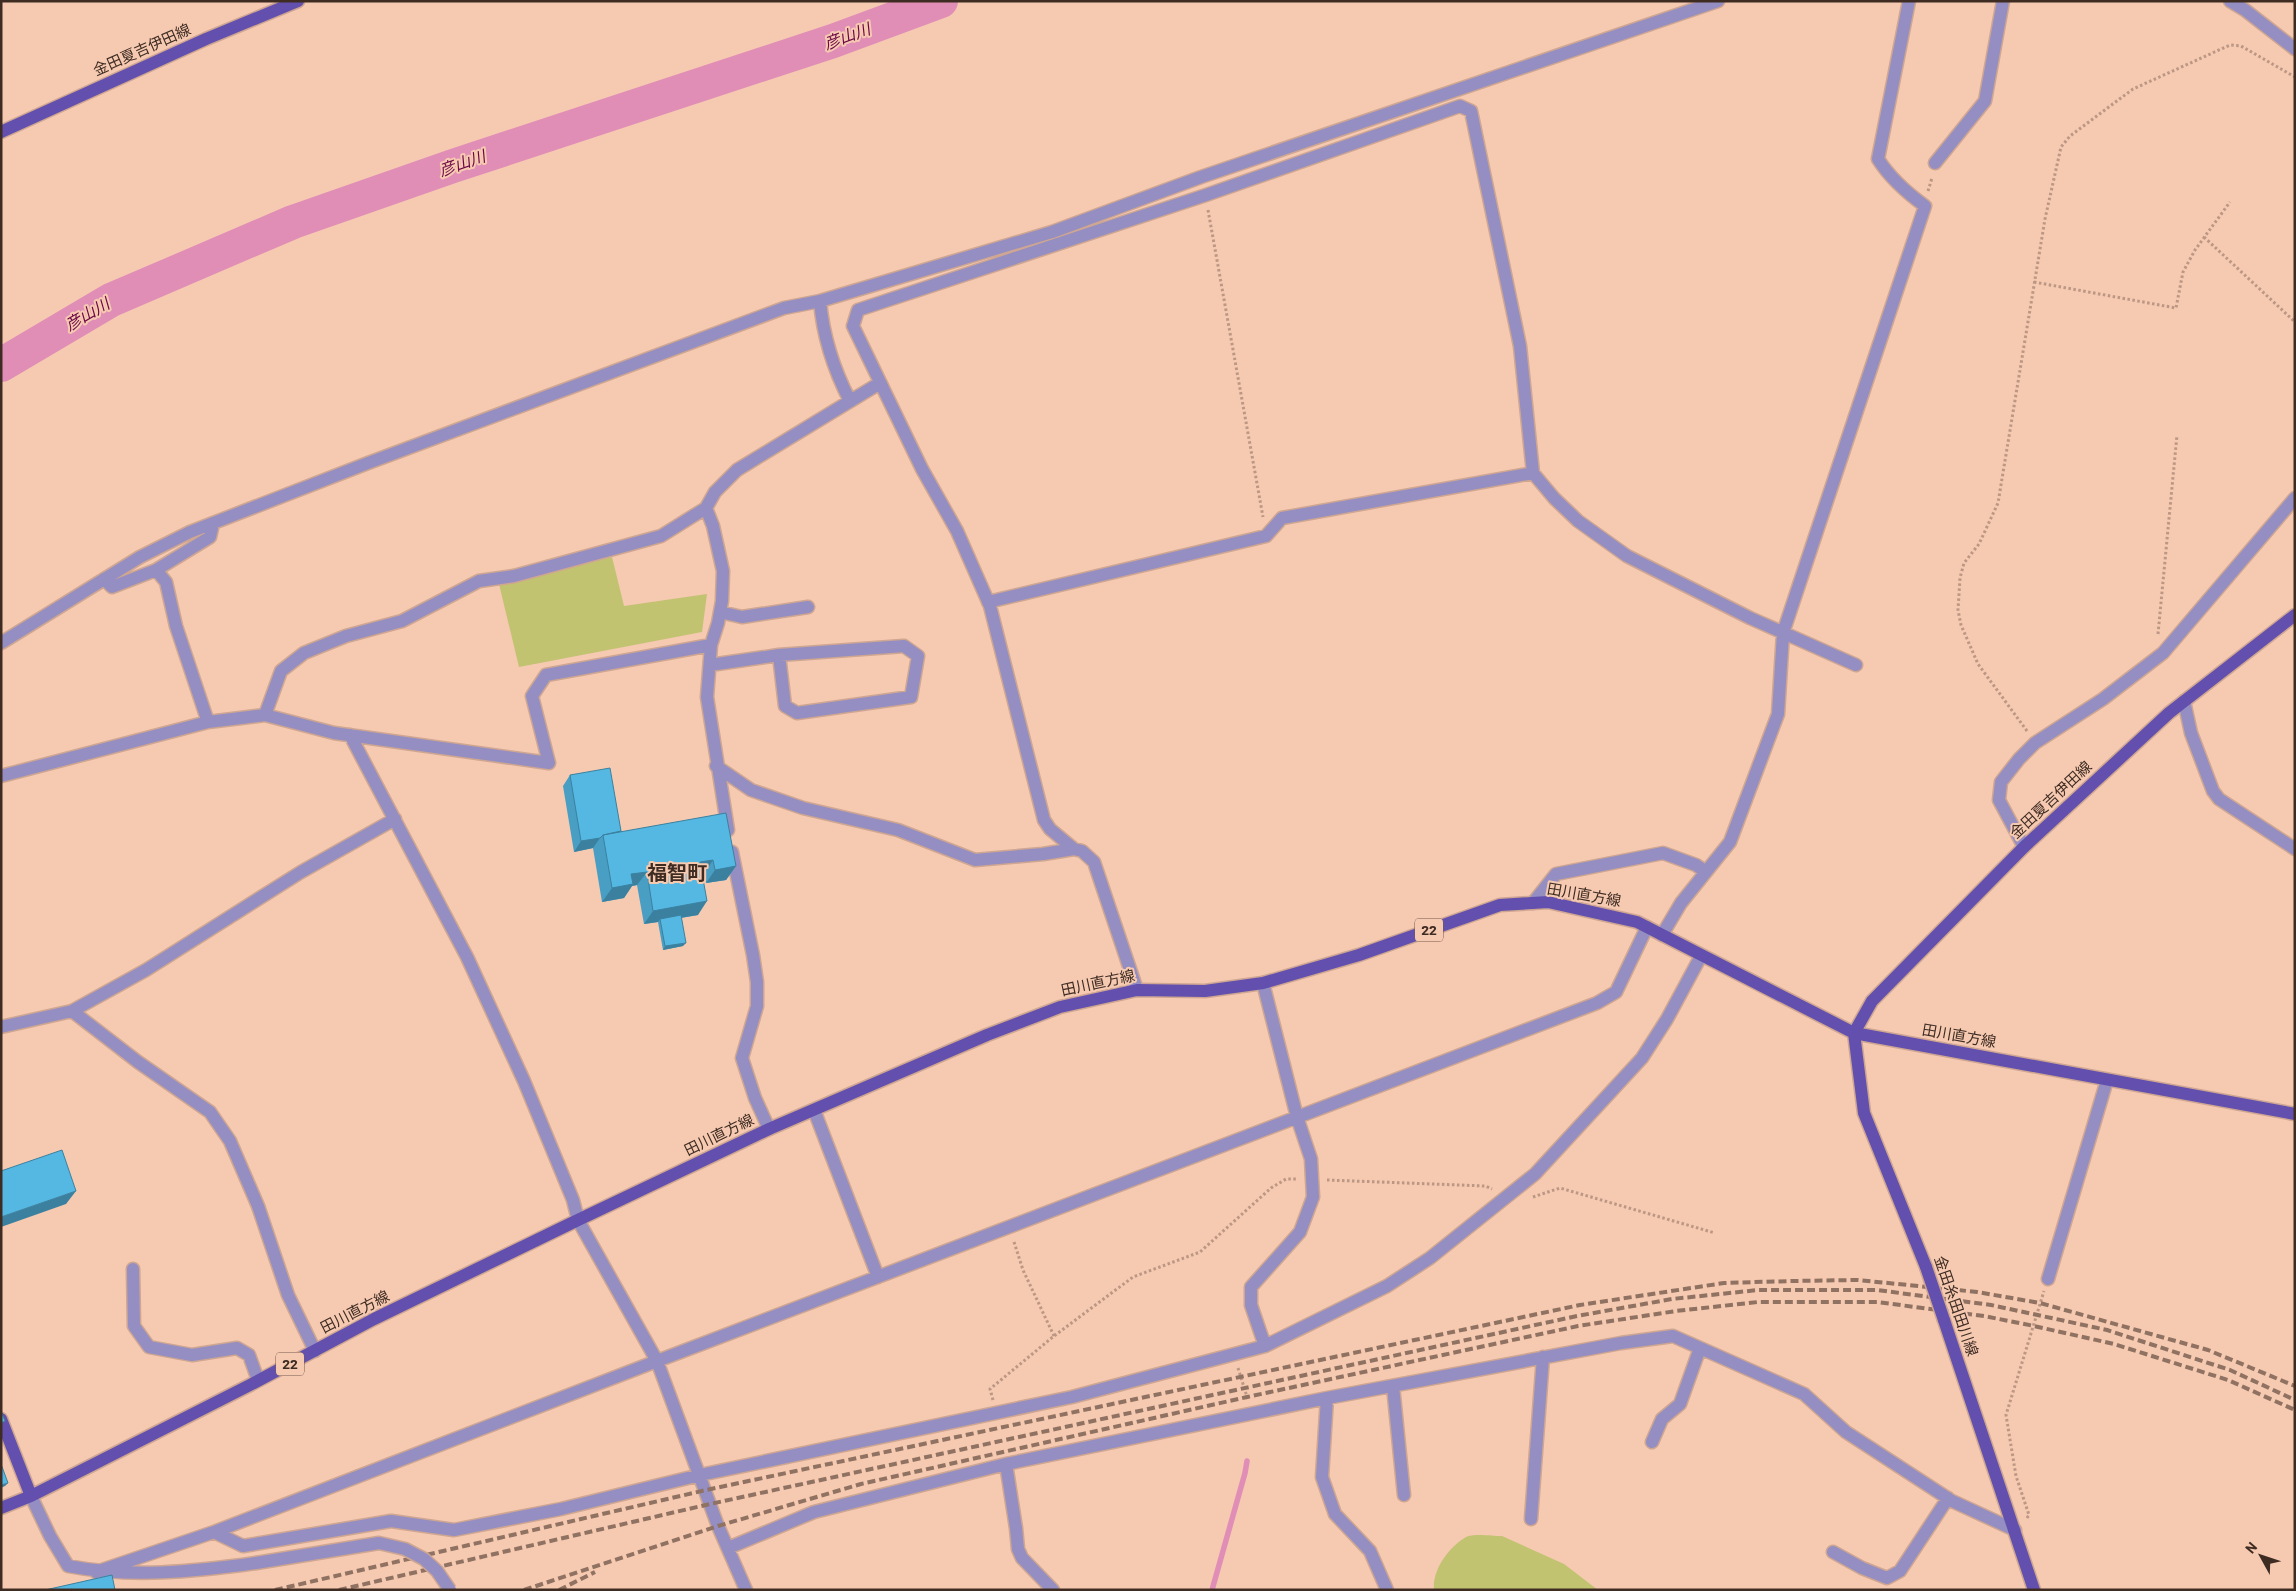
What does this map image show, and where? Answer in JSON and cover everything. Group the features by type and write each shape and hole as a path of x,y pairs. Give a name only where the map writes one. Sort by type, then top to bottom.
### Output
{"main road":[{"name":"金田夏吉伊田線","path":"1,132 206,39 298,1"},
{"name":"金田夏吉伊田線","path":"1854,1034 1872,1001 2024,847 2184,701 2295,615"},
{"name":"田川直方線","path":"1,1508 31,1496 374,1319 578,1220 769,1129 986,1035 1060,1007 1137,990 1205,990 1263,983 1359,955 1500,905 1548,902 1637,922 1854,1034 2295,1114"},
{"name":"金田糸田田川線","path":"1854,1034 1864,1113 1926,1267 2034,1590"},
{"path":"1,1419 31,1496"}],"street":[{"path":"1,643 140,557 213,524 368,463 784,308 820,301 1052,232 1272,153 1718,1"},
{"path":"1662,935 1681,903 1730,842 1778,714 1783,633 1924,206 1884,169 1878,159 1909,1"},
{"path":"1936,163 1985,101 2003,1"},
{"path":"2230,1 2246,10 2295,49"},
{"path":"1074,849 1050,829 1044,820 988,602 957,531 922,469 853,326 858,310 1206,195 1460,106 1471,111 1520,346 1533,473 1554,498 1578,521 1627,556 1783,633 1856,665"},
{"path":"1272,153 1275,171"},
{"path":"820,301 822,323 838,378 850,401"},
{"path":"265,715 281,671 304,653 346,636 402,622 479,581 514,576 661,536 706,508 714,492 737,470 880,383"},
{"path":"988,602 1266,536 1282,518 1533,473"},
{"path":"2024,847 1999,800 2001,782 2019,759 2035,743 2103,699 2163,653 2295,498"},
{"path":"706,508 713,526 723,571 720,612 711,645 707,697 716,766 754,955 756,982 757,1006 742,1058 755,1098 769,1129"},
{"path":"104,579 112,587 156,570 210,537 213,524"},
{"path":"156,570 166,582 176,626 208,722"},
{"path":"720,612 742,617 808,607"},
{"path":"1,776 208,722 265,715 350,735 549,763 532,696 546,675 711,645"},
{"path":"710,665 779,655 904,646 918,656 911,697 797,713 785,706 779,655"},
{"path":"2184,701 2191,733 2213,791 2219,799 2295,849"},
{"path":"350,735 467,957 524,1080 573,1200 578,1220 657,1361 718,1526 746,1590"},
{"path":"716,766 751,790 803,808 898,830 975,860 1043,854 1074,849 1082,851 1094,862 1137,990"},
{"path":"1,1027 72,1011 146,970 301,872 395,819"},
{"path":"1533,903 1556,874 1663,853 1696,865 1706,872"},
{"path":"96,1572 214,1532 1596,1003 1616,992 1647,927"},
{"path":"214,1532 243,1546 391,1521 454,1530 561,1509 700,1475 1101,1390 1265,1346 1387,1286 1430,1258 1535,1174 1642,1058 1667,1019 1701,956"},
{"path":"1263,983 1297,1117 1311,1159 1313,1197 1300,1232 1251,1288 1251,1304 1265,1346"},
{"path":"72,1011 210,1112 230,1141 258,1206 288,1295 315,1351"},
{"path":"2048,1279 2107,1080"},
{"path":"814,1110 878,1277"},
{"path":"133,1269 134,1326 148,1347 192,1355 236,1348 249,1355 258,1380"},
{"path":"728,1548 814,1512 1006,1464 1327,1398 1620,1343 1673,1336 1804,1394 1846,1432 1948,1498 1979,1515 2015,1530"},
{"path":"1652,1442 1662,1419 1680,1404 1700,1348"},
{"path":"1531,1519 1543,1357"},
{"path":"1393,1386 1404,1495"},
{"path":"1327,1398 1322,1477 1335,1514 1370,1551 1387,1590"},
{"path":"1006,1464 1018,1549 1022,1558 1053,1590"},
{"path":"31,1496 50,1536 68,1566 96,1572 195,1572 379,1543 405,1549 424,1559 437,1570 450,1590"},
{"path":"1833,1552 1862,1568 1887,1578 1900,1570 1948,1498"}],"path":[{"path":"2035,743 1978,664 1961,626 1958,610 1960,578 1964,564 1979,544 1998,503 2045,219 2061,146 2070,136 2133,89 2230,45 2240,46 2295,77"},
{"path":"1924,206 1936,163"},
{"path":"1206,195 1266,536"},
{"path":"2034,282 2176,308 2183,272 2204,237 2230,202"},
{"path":"2204,237 2295,322"},
{"path":"2163,653 2157,643 2177,435"},
{"path":"997,1412 990,1389 1054,1336 1133,1277 1200,1252 1271,1188 1286,1180 1312,1179 1485,1186 1508,1197 1522,1200 1560,1188 1715,1233"},
{"path":"1008,1227 1023,1270 1054,1336"},
{"path":"2015,1530 2029,1515 2016,1476 2006,1415 2048,1279"},
{"path":"1234,1355 1252,1414"}],"green space":[{"path":"612,557 624,606 707,594 702,632 519,667 499,584"},
{"path":"1474,1535 1502,1536 1564,1564 1598,1590 1434,1590 1434,1582 1439,1567 1448,1553 1460,1541"}],"building":[{"path":"610,768 621,831 603,835 600,838 581,841 570,775"},
{"path":"726,813 736,866 715,870 713,860 700,862 707,901 653,911 647,872 631,874 633,884 612,888 603,835"},
{"path":"681,915 686,943 665,946 660,919"},
{"path":"62,1150 76,1191 1,1217 1,1171"},
{"path":"1,1411 5,1421 1,1423"},
{"path":"1,1464 8,1483 1,1485"},
{"path":"112,1575 115,1590 45,1590"}],"waterway":[{"name":"彦山川","path":"1,365 111,300 293,222 453,166 833,41 941,1"},
{"path":"1212,1590 1247,1461"}],"railway":[{"path":"275,1590 706,1490 1580,1305 1724,1283 1858,1280 1977,1292 2040,1303 2208,1350 2295,1386"},
{"path":"339,1590 710,1504 1577,1316 1672,1299 1758,1290 1877,1290 1991,1305 2107,1330 2230,1370 2295,1400"},
{"path":"524,1590 718,1526 861,1484 1247,1397 1578,1326 1676,1311 1758,1302 1877,1302 1984,1316 2034,1326 2114,1344 2228,1380 2295,1410"},
{"path":"559,1590 595,1572"}],"district":[{"name":"福智町","path":"677,873"}]}
